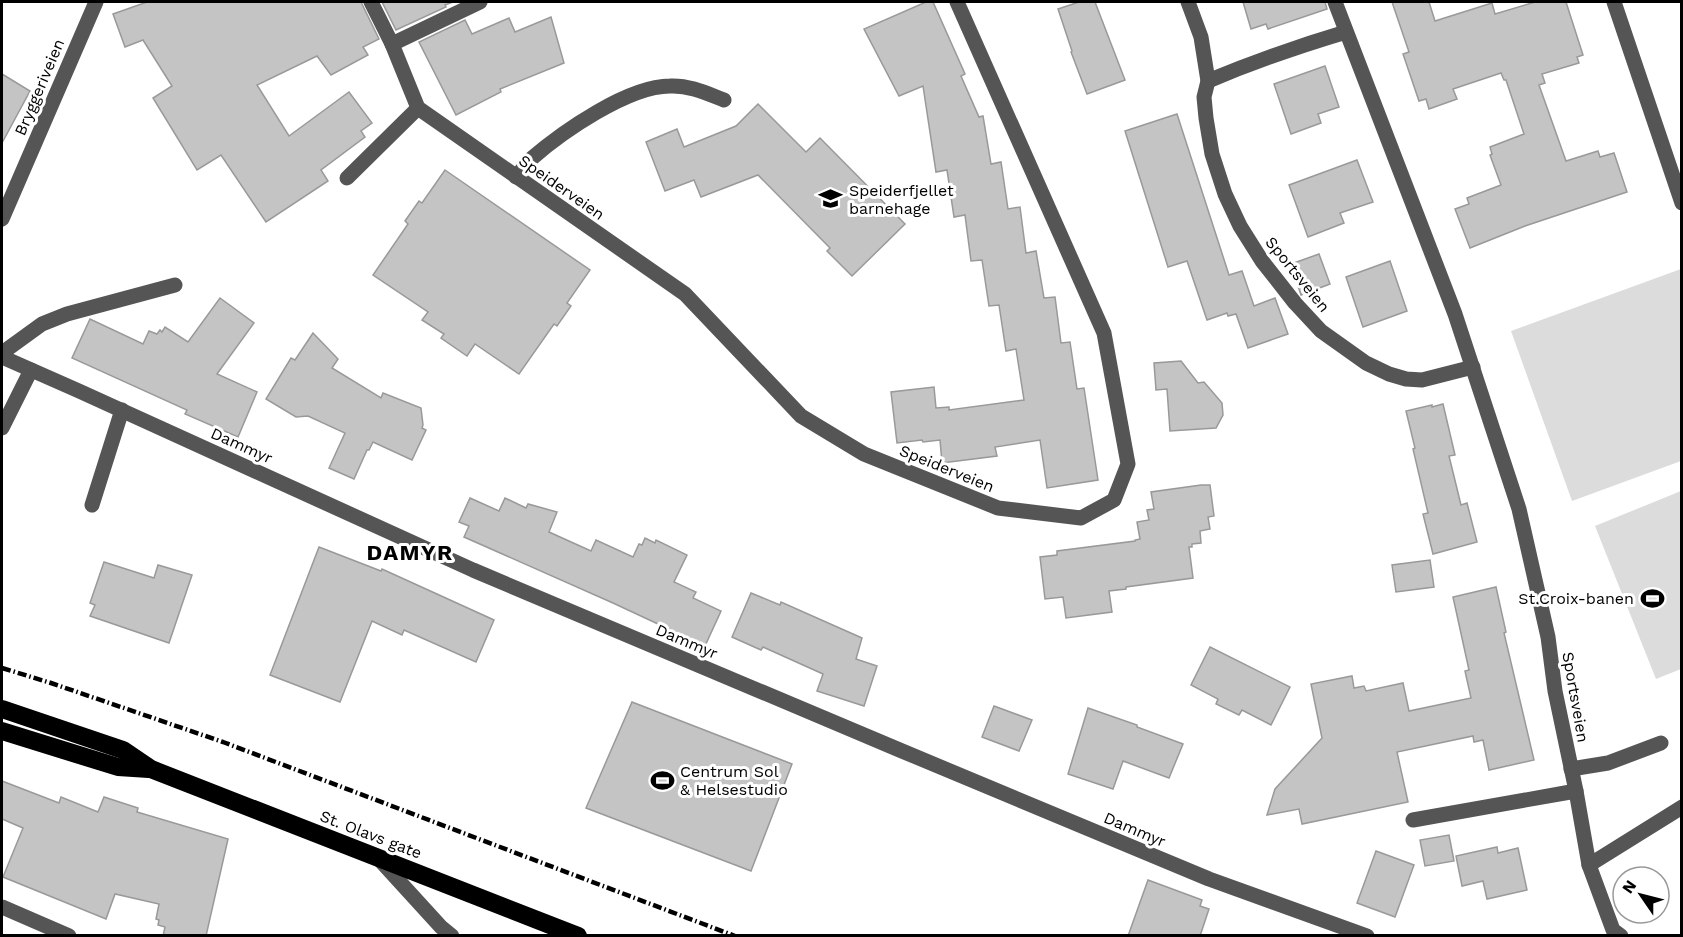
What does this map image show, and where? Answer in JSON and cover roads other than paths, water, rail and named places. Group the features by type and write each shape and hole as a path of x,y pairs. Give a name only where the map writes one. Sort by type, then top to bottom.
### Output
{"highway":[{"name":"St. Olavs gate","path":"2,709 123,750 151,769 578,936"},
{"name":"St. Olavs gate","path":"2,731 118,767 151,769"}],"street":[{"name":"Bryggeriveien","path":"2,219 96,2"},
{"path":"347,178 418,108 392,44 371,2"},
{"path":"392,44 480,2"},
{"name":"Speiderveien","path":"418,108 685,294 801,416 864,454 998,508 1081,518 1114,500 1128,464 1104,333 957,2"},
{"name":"Sportsveien","path":"1188,2 1201,37 1208,81 1204,97 1212,154 1225,194 1240,226 1262,261 1295,303 1321,331 1366,363 1389,374 1406,379 1422,380 1473,367"},
{"name":"Sportsveien","path":"1335,2 1451,304 1519,510 1548,637 1555,691 1589,865 1615,934"},
{"path":"1614,2 1682,203"},
{"path":"1208,81 1266,57 1346,32"},
{"path":"516,177 530,160 582,121 630,96 649,89 670,86 693,89 724,100"},
{"path":"2,355 42,324 67,314 175,285"},
{"name":"Dammyr","path":"2,355 473,570 1209,879 1367,936"},
{"path":"2,428 32,370"},
{"path":"92,505 122,410"},
{"path":"1571,769 1608,763 1661,743"},
{"path":"1413,820 1576,791"},
{"path":"1589,865 1682,807"},
{"path":"378,858 452,936"},
{"path":"2,907 69,936"}],"railway":[{"path":"2,668 223,742 735,936"}],"place":[{"name":"Speiderfjellet barnehage","path":"831,199"},
{"name":"St.Croix-banen","path":"1652,598"},
{"name":"Centrum Sol & Helsestudio","path":"662,780"}],"district":[{"name":"DAMYR","path":"410,552"}]}
